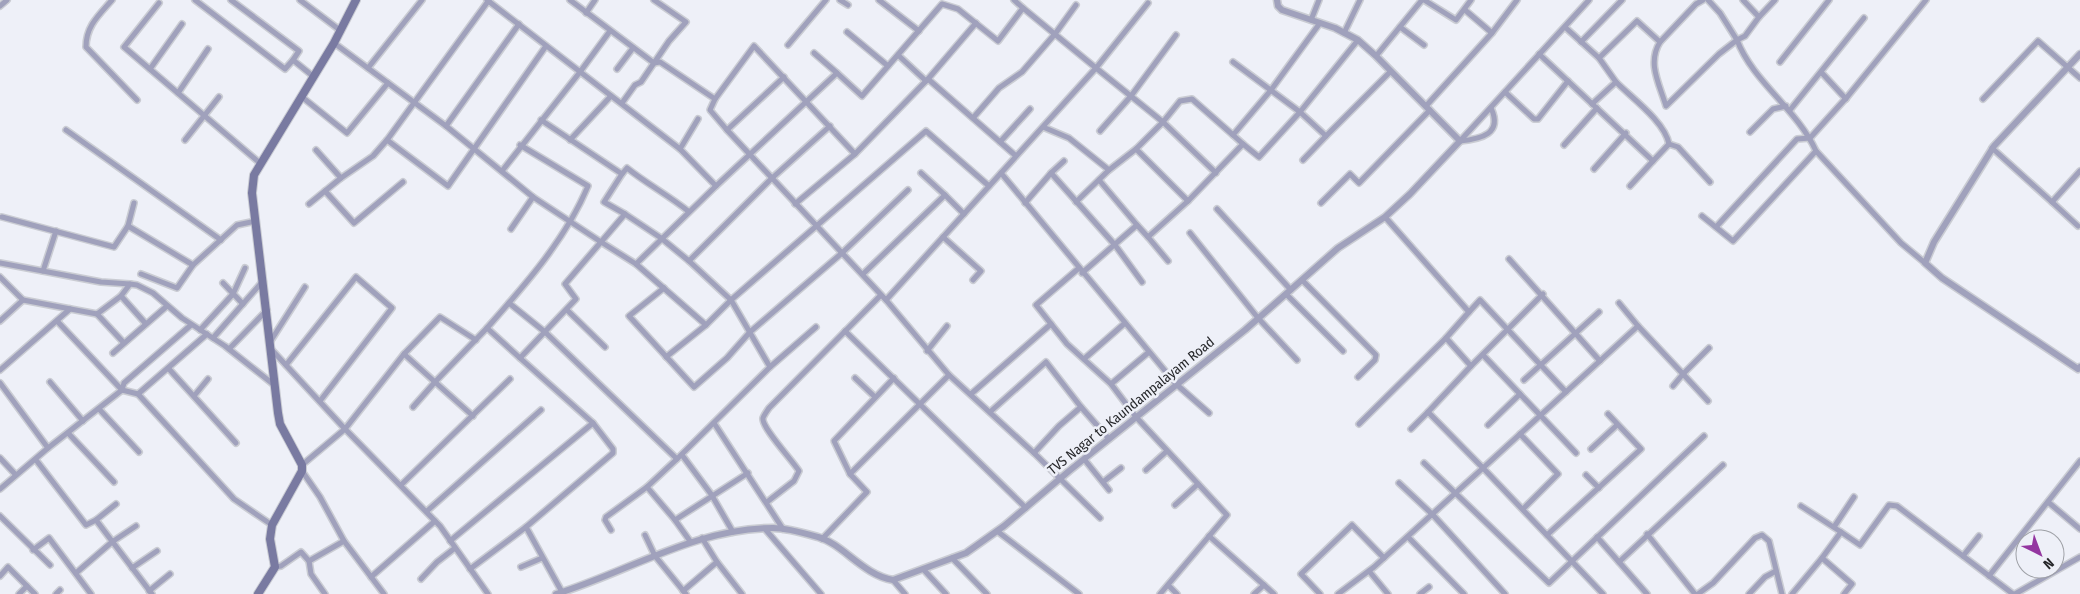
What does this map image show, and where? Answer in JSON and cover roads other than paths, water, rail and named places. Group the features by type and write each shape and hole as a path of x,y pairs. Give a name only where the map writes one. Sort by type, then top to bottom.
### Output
{"main road":[{"path":"258,594 275,567 270,539 272,525 302,468 280,424 273,384 271,345 252,193 254,175 334,43 356,0"}],"street":[{"path":"0,6 7,0"},
{"path":"112,0 91,24 86,38 86,47 137,100"},
{"path":"195,0 285,69 300,51 231,0"},
{"path":"300,0 341,30"},
{"path":"368,68 422,0"},
{"path":"309,204 372,156 387,140 415,104 488,0 680,149 716,186"},
{"path":"570,0 654,63 660,62 715,98"},
{"path":"586,12 595,0"},
{"path":"622,103 635,85 641,82 669,41 686,22 654,0"},
{"path":"788,45 826,0"},
{"path":"840,0 848,5"},
{"path":"879,0 919,31"},
{"path":"937,0 942,4 958,9 998,41 1024,8"},
{"path":"1014,0 1164,122 1216,172"},
{"path":"1277,0 1278,6 1282,10 1320,23 1358,40 1460,141"},
{"path":"1311,20 1319,0"},
{"path":"1344,33 1360,0"},
{"path":"1376,56 1423,0 1456,20 1471,0"},
{"path":"1321,203 1350,174 1359,183 1428,108 1492,33 1517,0"},
{"path":"1460,141 1539,54 1566,28 1589,0"},
{"path":"1581,42 1622,0"},
{"path":"1703,0 1696,4 1660,42 1653,54 1655,70 1666,106 1719,54 1745,36 1775,0"},
{"path":"1708,0 1720,13 1737,40 1743,58 1788,108 1810,138 1816,151 1901,243 1942,278 2078,369 2080,367"},
{"path":"1743,0 1759,18"},
{"path":"1780,62 1829,0"},
{"path":"1716,227 1797,139 1810,138 1846,99 1926,0"},
{"path":"159,3 124,48 261,164"},
{"path":"886,300 1096,68 1148,3"},
{"path":"814,53 862,96 942,4"},
{"path":"973,118 999,88 1022,72 1055,34 1076,5"},
{"path":"1465,10 1492,33"},
{"path":"1750,132 1773,109 1788,108 1821,72 1864,18"},
{"path":"1599,58 1637,21 1660,42"},
{"path":"1233,135 1270,90 1320,23"},
{"path":"150,69 182,24"},
{"path":"446,126 519,24"},
{"path":"796,204 855,154 927,80 976,24"},
{"path":"1400,28 1424,45"},
{"path":"1566,28 1599,58 1616,82 1668,134 1669,144 1630,186"},
{"path":"502,171 520,145 580,72 610,31"},
{"path":"847,32 888,66"},
{"path":"1100,131 1131,96 1176,35"},
{"path":"1076,202 1164,122 1180,101 1192,99 1259,157 1300,112 1358,40"},
{"path":"1983,99 2038,42 2080,78"},
{"path":"334,43 446,126 533,197 569,223 636,264 706,325"},
{"path":"387,140 448,186 546,46"},
{"path":"855,154 754,46 715,98 710,110 771,179 863,274 949,375 1034,453 1059,480 1100,518"},
{"path":"617,69 633,48"},
{"path":"178,93 208,49"},
{"path":"1539,54 1653,161"},
{"path":"1925,263 1934,242 1992,148 2080,54"},
{"path":"898,55 1016,156"},
{"path":"293,60 314,77"},
{"path":"1233,62 1300,112 1326,136"},
{"path":"1303,160 1390,72"},
{"path":"1821,72 1846,99"},
{"path":"636,264 688,211 837,73"},
{"path":"727,130 784,77"},
{"path":"1505,92 1534,119 1538,119 1568,81"},
{"path":"1564,145 1616,82"},
{"path":"302,97 346,133 388,84"},
{"path":"570,140 611,96"},
{"path":"185,140 220,97"},
{"path":"1460,141 1477,139 1487,135 1494,126 1494,116 1490,108"},
{"path":"1000,142 1030,109"},
{"path":"680,149 698,119"},
{"path":"541,120 622,174"},
{"path":"689,261 771,179 830,126"},
{"path":"1043,127 1069,138 1109,170"},
{"path":"66,130 221,240"},
{"path":"666,357 706,325 731,300 926,131 989,186"},
{"path":"1594,169 1626,134"},
{"name":"TVS Nagar to Kaundampalayam Road","path":"893,580 966,553 997,531 1258,318 1338,248 1385,217 1410,194 1460,141"},
{"path":"1148,237 1188,201 1243,144"},
{"path":"1669,144 1678,147 1710,182"},
{"path":"413,407 510,303 527,282 569,223 588,186 520,145"},
{"path":"1992,148 2078,226"},
{"path":"1136,149 1188,201"},
{"path":"316,150 341,178"},
{"path":"1702,216 1733,241 1816,151"},
{"path":"1024,203 1064,161"},
{"path":"688,211 665,192 653,188 627,168 604,202 661,238 731,300 770,367"},
{"path":"2052,202 2080,172"},
{"path":"921,173 964,214"},
{"path":"1001,173 1080,271 1176,384 1209,413"},
{"path":"1051,173 1115,245 1142,282"},
{"path":"1099,180 1168,261"},
{"path":"325,191 354,222 403,182"},
{"path":"664,288 630,316 694,387 727,358 750,332 842,252 908,190"},
{"path":"863,274 945,195"},
{"path":"510,229 533,197"},
{"path":"2,217 114,247 128,226 134,202"},
{"path":"1217,210 1288,292 1343,351"},
{"path":"520,358 576,299 565,284 625,214"},
{"path":"1385,217 1469,312"},
{"path":"141,274 177,288 193,265 237,225 256,220"},
{"path":"1137,225 1115,245 1036,305 1067,344 1111,384 1136,417 1227,515 1160,594"},
{"path":"128,226 193,265"},
{"path":"43,272 56,231"},
{"path":"1190,233 1258,318 1297,360"},
{"path":"943,237 981,271 972,280"},
{"path":"1509,259 1543,294 1600,361"},
{"path":"0,263 43,272 101,282 130,284 145,288 191,325 229,349 273,384"},
{"path":"200,330 233,294 245,268"},
{"path":"0,277 23,300 98,314 124,343"},
{"path":"286,365 356,277 392,308 320,401"},
{"path":"1302,280 1376,355 1375,360 1358,377"},
{"path":"213,338 263,281"},
{"path":"223,283 243,304"},
{"path":"98,314 121,296 130,284"},
{"path":"305,287 271,345 286,365 345,429 427,511 488,594"},
{"path":"1410,429 1543,294"},
{"path":"767,502 794,481 799,471 792,458 764,425 763,418 769,408 881,295"},
{"path":"121,296 146,324"},
{"path":"0,321 23,300"},
{"path":"1358,424 1446,338 1480,300 1566,392"},
{"path":"510,303 545,332 678,459"},
{"path":"1619,303 1708,401"},
{"path":"113,353 167,306"},
{"path":"0,370 70,309"},
{"path":"229,349 267,310"},
{"path":"567,310 605,346"},
{"path":"1524,380 1599,312"},
{"path":"384,594 344,541 302,468 345,429 404,354 440,317 476,340"},
{"path":"57,321 122,390 138,394 234,499 272,525"},
{"path":"1084,359 1125,323"},
{"path":"971,394 1050,324"},
{"path":"0,489 15,474 36,460 48,448 122,390 124,383 191,325"},
{"path":"927,351 947,326"},
{"path":"1338,594 1369,571 1408,537 1638,326"},
{"path":"470,569 526,526 613,454 613,449 593,423 487,328"},
{"path":"611,530 605,520 606,517 647,487 678,459 770,367 816,328"},
{"path":"845,331 1026,508"},
{"path":"138,394 207,334"},
{"path":"1446,338 1472,366"},
{"path":"1673,386 1709,348"},
{"path":"1111,384 1149,352"},
{"path":"404,354 473,416"},
{"path":"1483,355 1576,453"},
{"path":"990,412 1046,362 1080,407 1109,439"},
{"path":"169,369 236,443"},
{"path":"850,474 949,375"},
{"path":"855,378 875,397"},
{"path":"822,539 867,492 850,474 834,442 894,378"},
{"path":"194,396 208,379"},
{"path":"401,486 510,379"},
{"path":"50,382 84,421"},
{"path":"0,383 48,448"},
{"path":"1488,425 1520,394"},
{"path":"1034,453 1080,407"},
{"path":"99,409 139,452"},
{"path":"427,511 541,410"},
{"path":"1428,412 1603,594"},
{"path":"1547,535 1641,449 1608,414"},
{"path":"450,541 593,423"},
{"path":"714,423 748,472 783,529"},
{"path":"1591,449 1617,425"},
{"path":"68,433 114,482"},
{"path":"1520,434 1558,474 1523,509"},
{"path":"1424,463 1549,583 1704,436"},
{"path":"1146,470 1167,450"},
{"path":"682,454 712,494 732,532"},
{"path":"0,458 15,474"},
{"path":"1084,459 1109,490"},
{"path":"36,460 86,525 96,520 116,504"},
{"path":"1989,576 2080,461"},
{"path":"1619,562 1723,465"},
{"path":"1103,482 1121,468"},
{"path":"675,520 748,472"},
{"path":"1586,475 1599,488"},
{"path":"1399,483 1432,515 1505,594"},
{"path":"1176,505 1198,484"},
{"path":"647,487 690,541"},
{"path":"1834,527 1854,497"},
{"path":"2048,502 2080,528"},
{"path":"1801,506 1860,545 1889,505 1897,506 2014,594 2080,558"},
{"path":"0,516 50,565"},
{"path":"96,520 150,592 170,574"},
{"path":"371,577 435,521"},
{"path":"1320,594 1301,574 1352,524 1384,558"},
{"path":"76,573 112,542 136,526"},
{"path":"526,526 559,593 690,541 732,532 783,529 822,539 880,578 893,580 905,594"},
{"path":"765,529 821,594"},
{"path":"997,531 1079,594"},
{"path":"1792,594 1841,532"},
{"path":"1647,534 1699,594 1713,583 1755,538 1762,535 1769,541 1782,594"},
{"path":"645,535 655,556 684,592 716,562"},
{"path":"1209,536 1274,594"},
{"path":"1963,556 1979,536"},
{"path":"1408,537 1464,594"},
{"path":"1597,537 1647,594"},
{"path":"33,550 49,538 91,594"},
{"path":"702,538 716,562 741,593"},
{"path":"309,561 344,541"},
{"path":"421,579 437,562 455,548"},
{"path":"132,568 157,551"},
{"path":"275,567 281,566 301,552 309,561 311,574 325,594"},
{"path":"521,567 542,558"},
{"path":"952,558 987,594"},
{"path":"1822,558 1852,584 1844,594"},
{"path":"0,576 8,567 34,594"},
{"path":"923,569 946,594"},
{"path":"1369,571 1388,594"},
{"path":"1749,594 1765,577 1776,571"},
{"path":"1168,585 1177,594"},
{"path":"1254,594 1264,585"},
{"path":"20,594 27,586"},
{"path":"1420,594 1429,586"}]}
